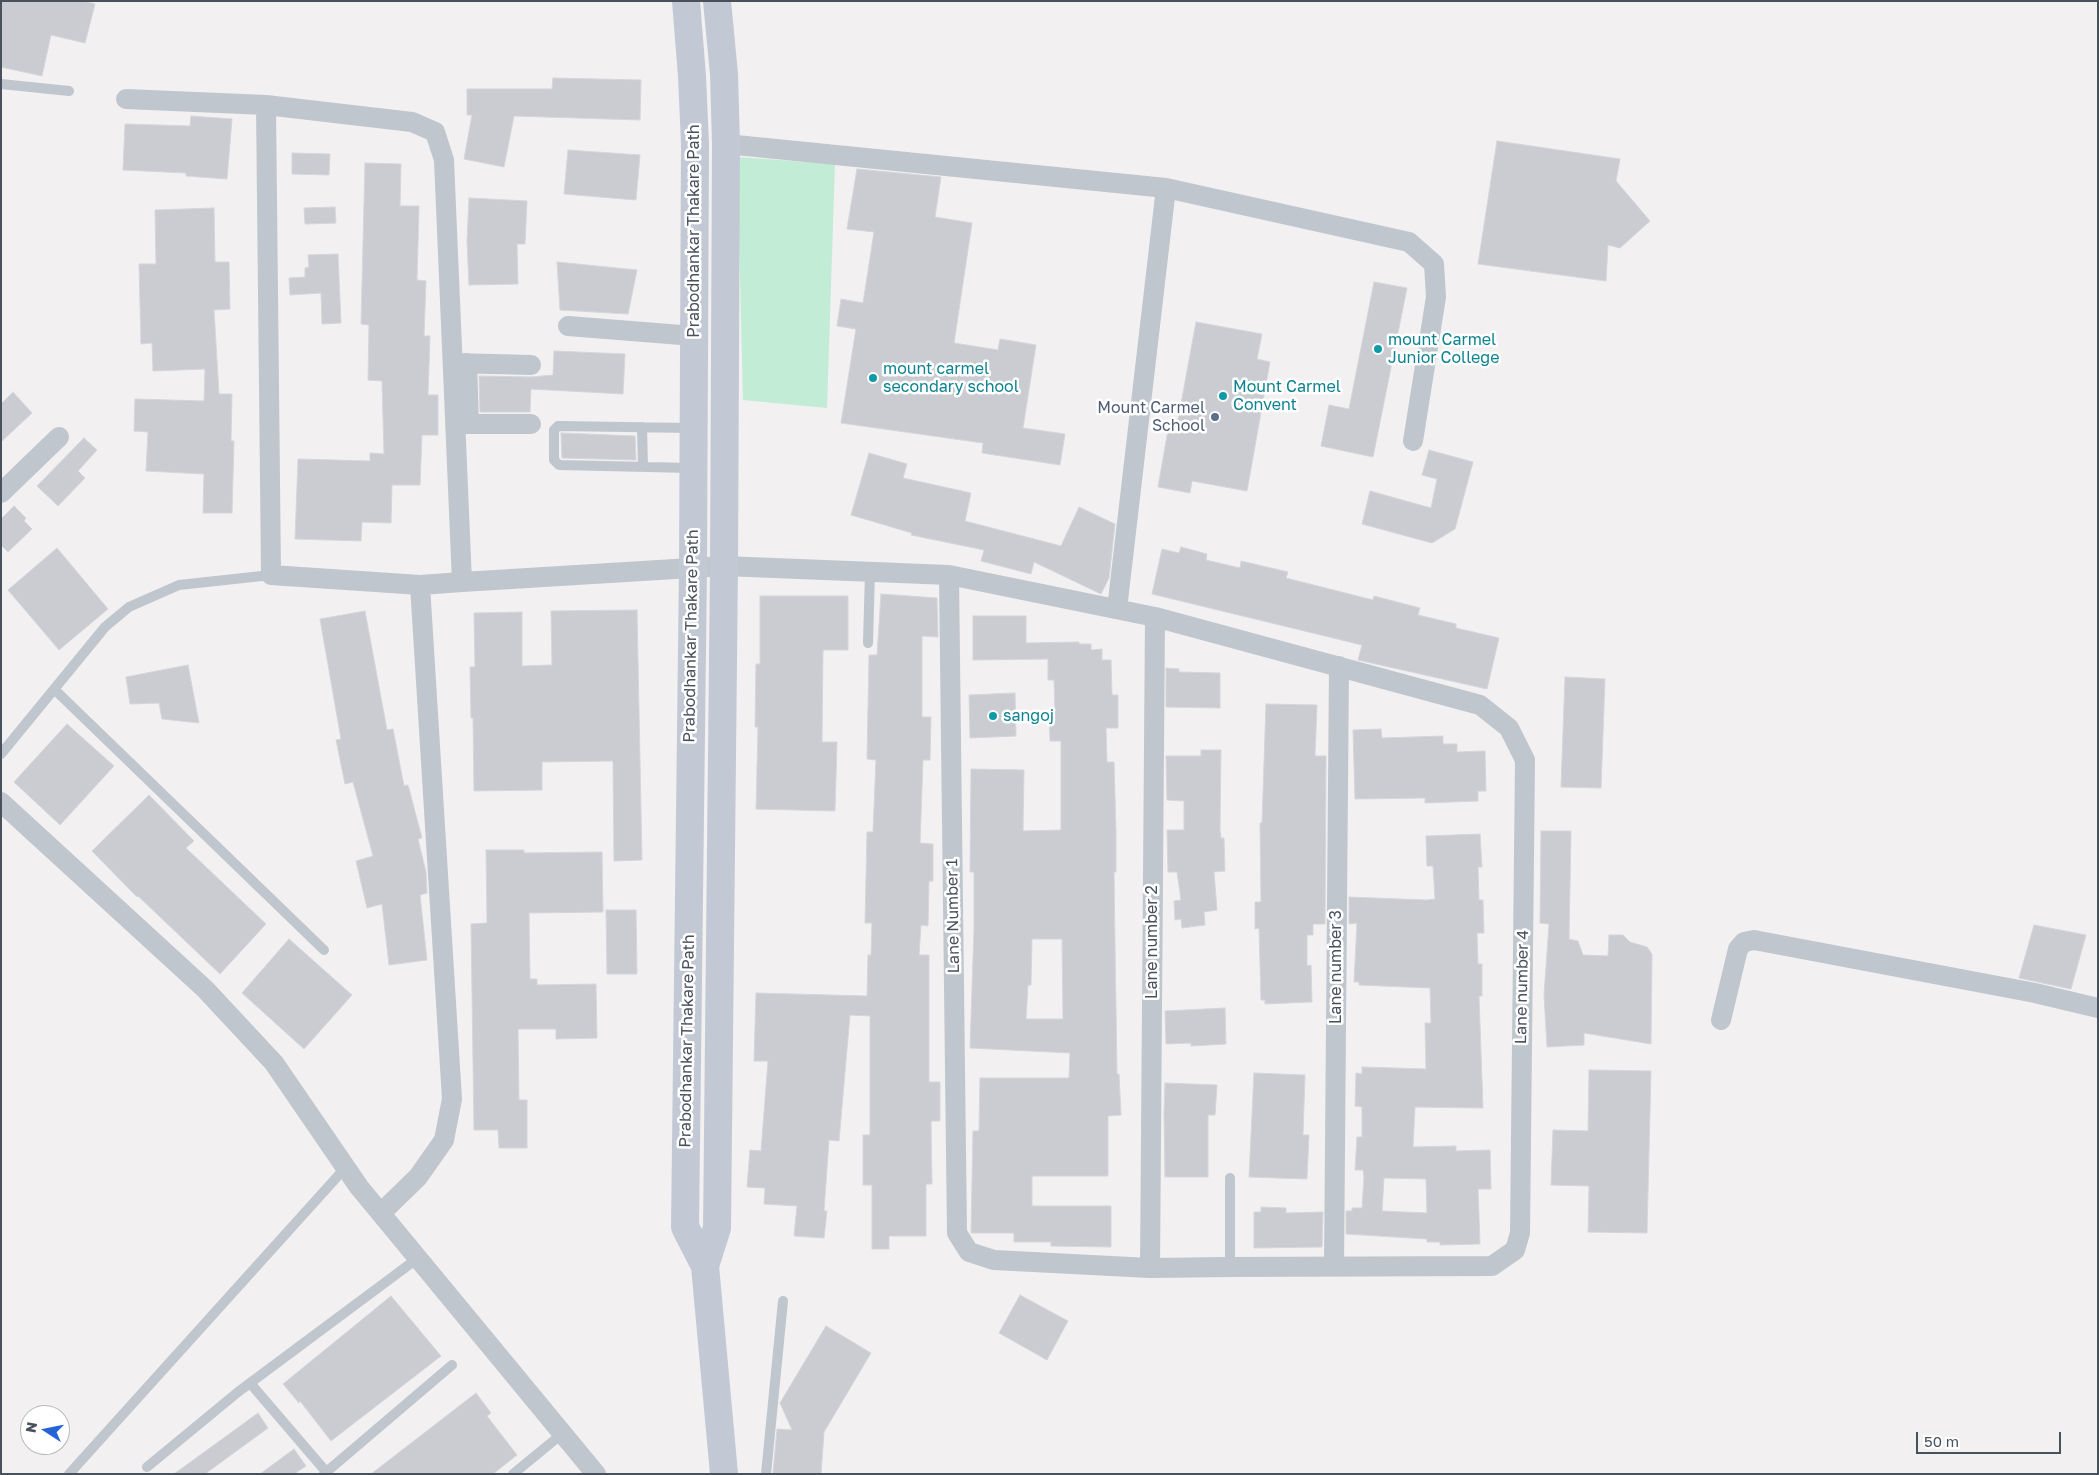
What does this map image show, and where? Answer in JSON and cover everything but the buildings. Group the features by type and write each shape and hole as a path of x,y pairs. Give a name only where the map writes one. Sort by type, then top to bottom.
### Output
{"main road":[{"name":"Prabodhankar Thakare Path","path":"686,1 695,144 693,568 685,1227 705,1266"},
{"name":"Prabodhankar Thakare Path","path":"717,1 724,74 726,144 724,566 716,1228 705,1266 724,1474"}],"street":[{"path":"126,99 266,105 412,122 435,132 444,160 460,363 462,582"},
{"path":"266,105 271,575 420,584 724,566 949,576 1155,617 1339,666"},
{"path":"726,144 1166,188 1410,242 1434,264 1436,297 1413,441"},
{"path":"1117,609 1166,188"},
{"path":"568,326 694,336"},
{"path":"460,363 531,365"},
{"path":"462,424 531,424"},
{"path":"1,493 59,436"},
{"name":"Lane Number 1","path":"949,576 957,1233 969,1252 994,1260 1150,1268"},
{"path":"381,1212 418,1177 444,1140 452,1099 420,584"},
{"name":"Lane number 2","path":"1150,1268 1155,617"},
{"name":"Lane number 4","path":"1334,1267 1492,1266 1515,1250 1520,1233 1525,760 1509,728 1480,705 1339,666"},
{"name":"Lane number 3","path":"1334,1267 1339,666"},
{"path":"1,802 217,1002 274,1063 346,1167 381,1212 596,1474"},
{"path":"1721,1020 1738,949 1744,942 1754,940 2035,993 2098,1008"},
{"path":"1150,1268 1334,1267"}],"lane":[{"path":"1,84 69,91"},
{"path":"693,468 559,465 554,460 555,427 694,428"},
{"path":"642,427 642,466"},
{"path":"868,643 870,572"},
{"path":"1,754 55,690 104,626 129,607 179,585 271,575"},
{"path":"55,690 324,950"},
{"path":"69,1474 346,1167"},
{"path":"1230,1178 1230,1267"},
{"path":"147,1467 250,1383 418,1258"},
{"path":"766,1474 784,1301"},
{"path":"250,1383 326,1473 452,1364"},
{"path":"513,1474 563,1434"}],"green space":[{"path":"737,157 835,164 827,408 743,400"}],"place":[{"name":"mount Carmel Junior College","path":"1378,349"},
{"name":"mount carmel secondary school","path":"873,378"},
{"name":"Mount Carmel Convent","path":"1223,396"},
{"name":"Mount Carmel School","path":"1215,417"},
{"name":"sangoj","path":"993,716"}]}
